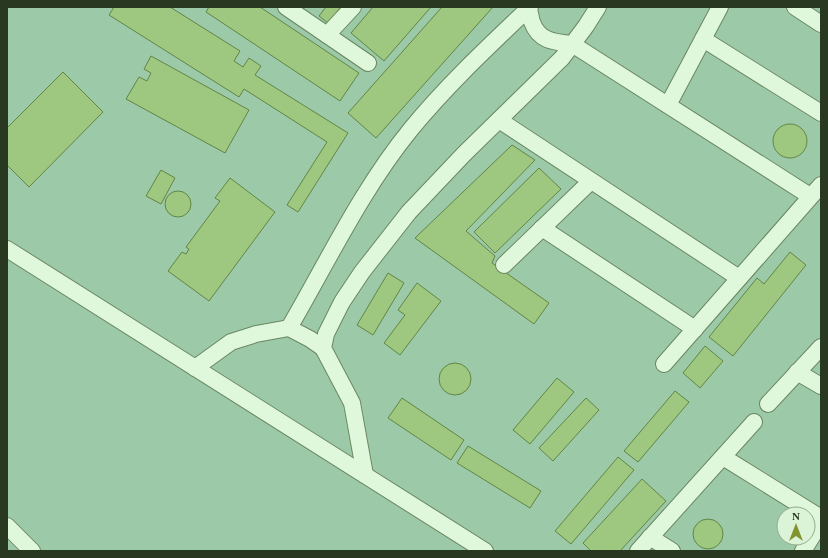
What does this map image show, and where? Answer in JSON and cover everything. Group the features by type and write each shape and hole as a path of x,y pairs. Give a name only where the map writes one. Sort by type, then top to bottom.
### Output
{"street":[{"path":"286,7 368,63"},
{"path":"327,35 353,7"},
{"path":"529,7 532,22 538,35 548,41 572,44 810,196"},
{"path":"289,328 356,210 383,167 411,128 469,65 529,7"},
{"path":"583,7 587,19 586,26"},
{"path":"323,348 326,334 342,302 362,272 409,212 562,58 598,7"},
{"path":"668,105 720,7"},
{"path":"795,7 821,24"},
{"path":"703,39 821,112"},
{"path":"499,120 739,278"},
{"path":"504,265 591,181"},
{"path":"664,364 821,185"},
{"path":"542,228 695,329"},
{"path":"7,249 485,551"},
{"path":"195,368 231,342 256,334 289,328 310,339 323,348 352,402 365,475"},
{"path":"768,404 821,347"},
{"path":"797,372 821,386"},
{"path":"638,551 754,422"},
{"path":"723,457 821,518"},
{"path":"804,551 821,522"},
{"path":"7,526 32,551"},
{"path":"650,537 672,551"}],"green space":[{"path":"7,7 821,7 821,551 7,551"}],"building":[{"path":"114,7 170,7 240,51 234,61 243,67 249,58 261,66 255,75 348,133 298,212 287,205 327,142 244,89 239,97 109,15"},
{"path":"209,7 260,7 359,73 340,101 206,12"},
{"path":"326,7 341,7 328,23 319,16"},
{"path":"373,7 431,7 384,61 351,33"},
{"path":"442,7 493,7 376,138 348,113"},
{"path":"151,56 249,110 225,153 126,99 139,77 147,81 151,73 144,69"},
{"path":"63,72 103,112 29,187 7,165 7,128"},
{"path":"787,124 793,124 797,125 804,131 807,141 806,148 800,155 793,158 787,158 783,157 776,151 773,144 773,138 774,134 780,127"},
{"path":"512,145 535,160 466,231 495,256 492,263 549,303 534,324 415,238"},
{"path":"539,168 561,189 495,253 474,232"},
{"path":"161,170 175,178 161,204 146,196"},
{"path":"230,178 275,212 209,301 168,271 182,252 186,254 189,249 186,247 220,201 215,198"},
{"path":"178,191 187,195 191,204 187,213 178,217 169,213 165,204 169,195"},
{"path":"790,252 806,265 733,356 709,337 757,278 764,284"},
{"path":"388,273 404,283 373,335 357,325"},
{"path":"417,283 441,301 400,355 384,343 405,315 398,310"},
{"path":"705,346 723,361 700,388 683,373"},
{"path":"452,363 458,363 468,370 471,379 470,385 464,392 458,395 452,395 442,388 439,382 439,376 446,366"},
{"path":"557,378 574,392 530,444 513,430"},
{"path":"675,391 689,402 638,462 624,451"},
{"path":"402,398 464,440 451,460 388,418"},
{"path":"586,398 599,410 553,461 539,448"},
{"path":"468,446 541,491 530,508 457,463"},
{"path":"618,457 634,470 571,544 555,531"},
{"path":"642,479 666,501 620,551 591,551 583,543"},
{"path":"708,519 719,523 723,534 719,545 708,549 697,545 693,534 697,523"}]}
